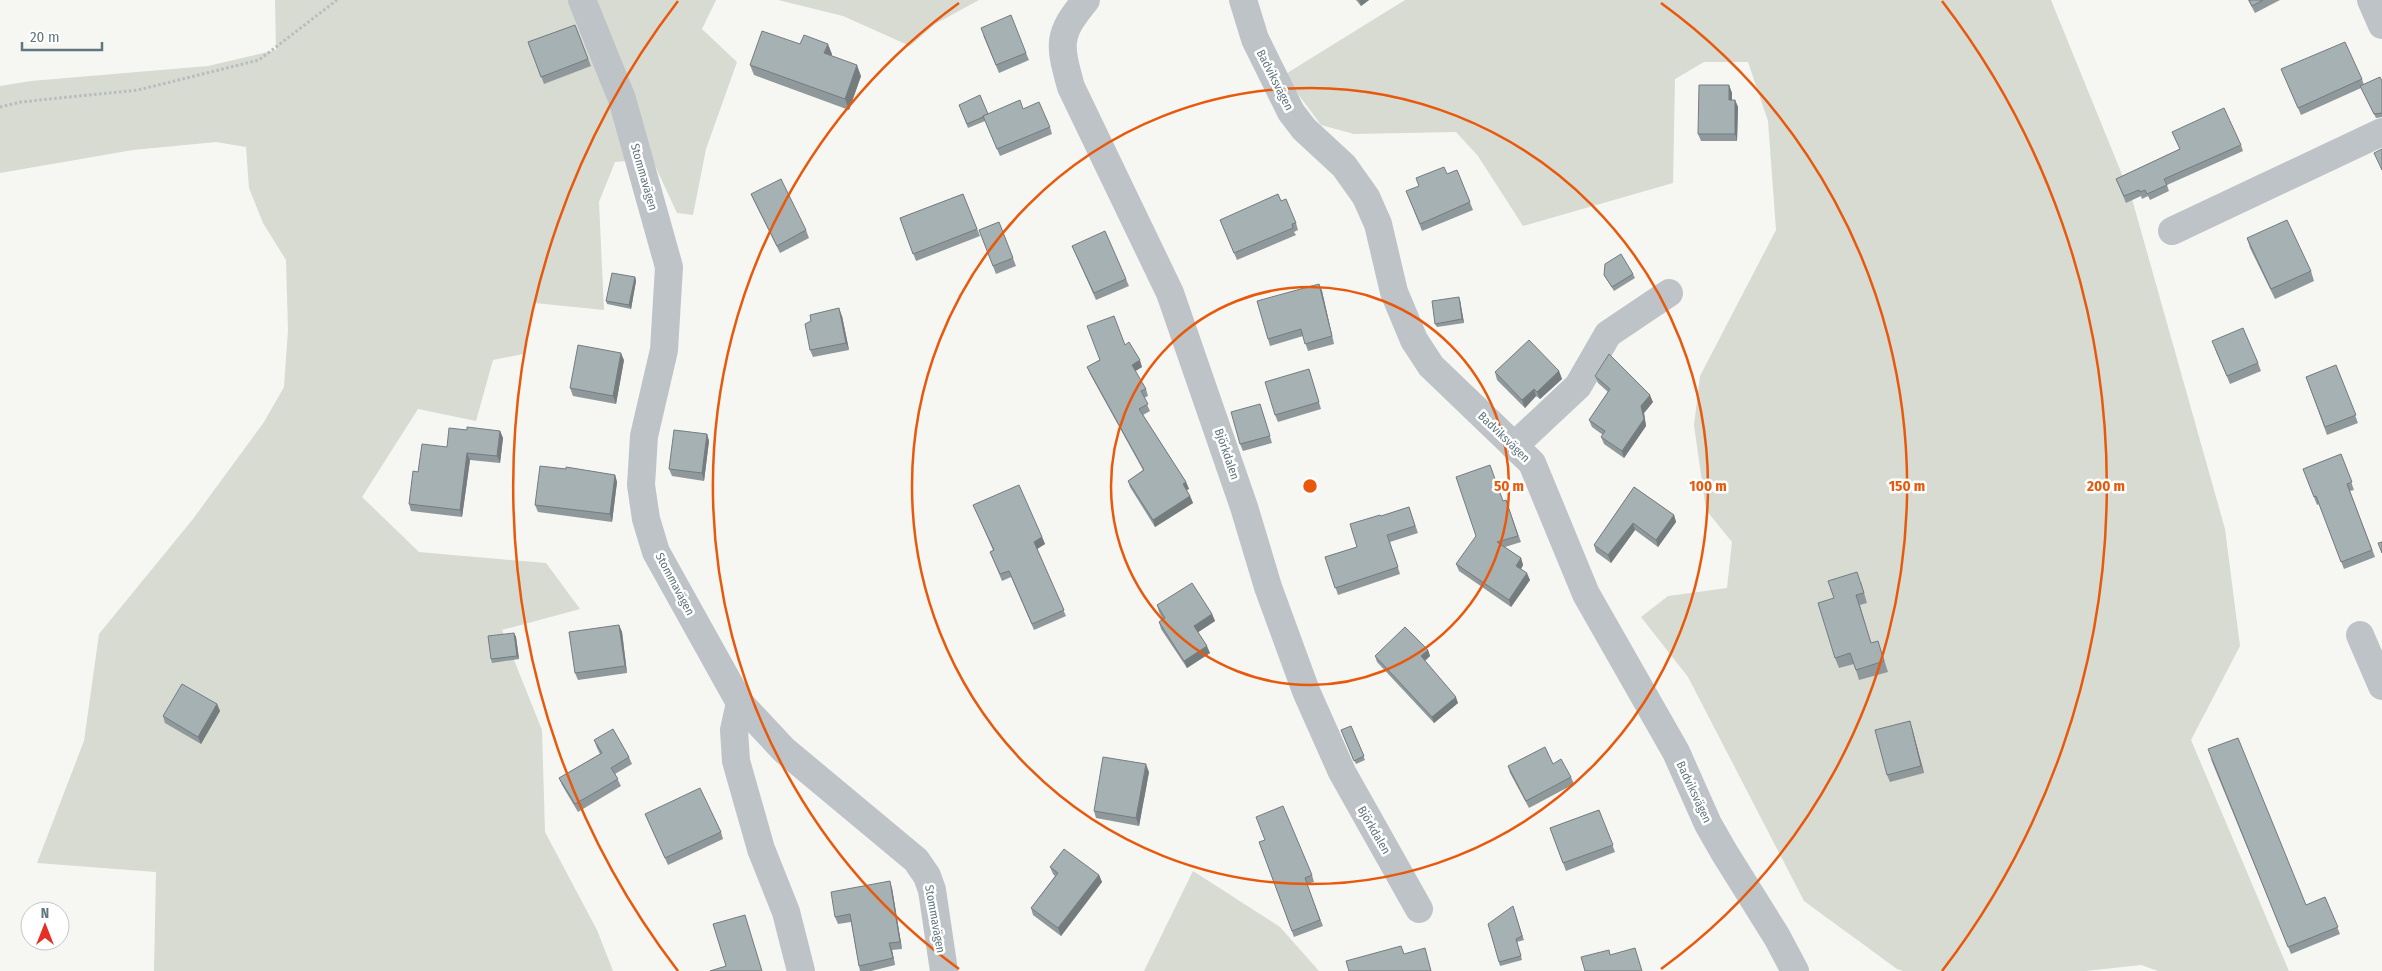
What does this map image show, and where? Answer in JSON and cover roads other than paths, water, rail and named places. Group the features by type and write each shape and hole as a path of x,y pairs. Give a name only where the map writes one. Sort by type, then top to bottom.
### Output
{"street":[{"name":"Stommavägen","path":"582,0 622,99 669,266 664,350 644,436 641,485 646,519 656,552 740,703 784,750 916,860 927,876 932,890 944,971"},
{"name":"Björkdalen","path":"1086,0 1068,21 1062,42 1064,62 1071,87 1170,293 1244,507 1268,587 1306,691 1342,772 1418,909"},
{"name":"Badviksvägen","path":"1243,0 1255,39 1291,112 1304,130 1344,166 1366,197 1378,224 1394,292 1414,340 1431,366 1532,463 1586,594 1676,752 1708,824 1777,937 1795,971"},
{"path":"2371,0 2382,25"},
{"path":"2172,231 2382,132"},
{"path":"1514,446 1578,386 1608,334 1669,293"},
{"path":"2360,635 2382,686"},
{"path":"740,703 734,730 736,760 760,849 786,912 801,971"}]}
